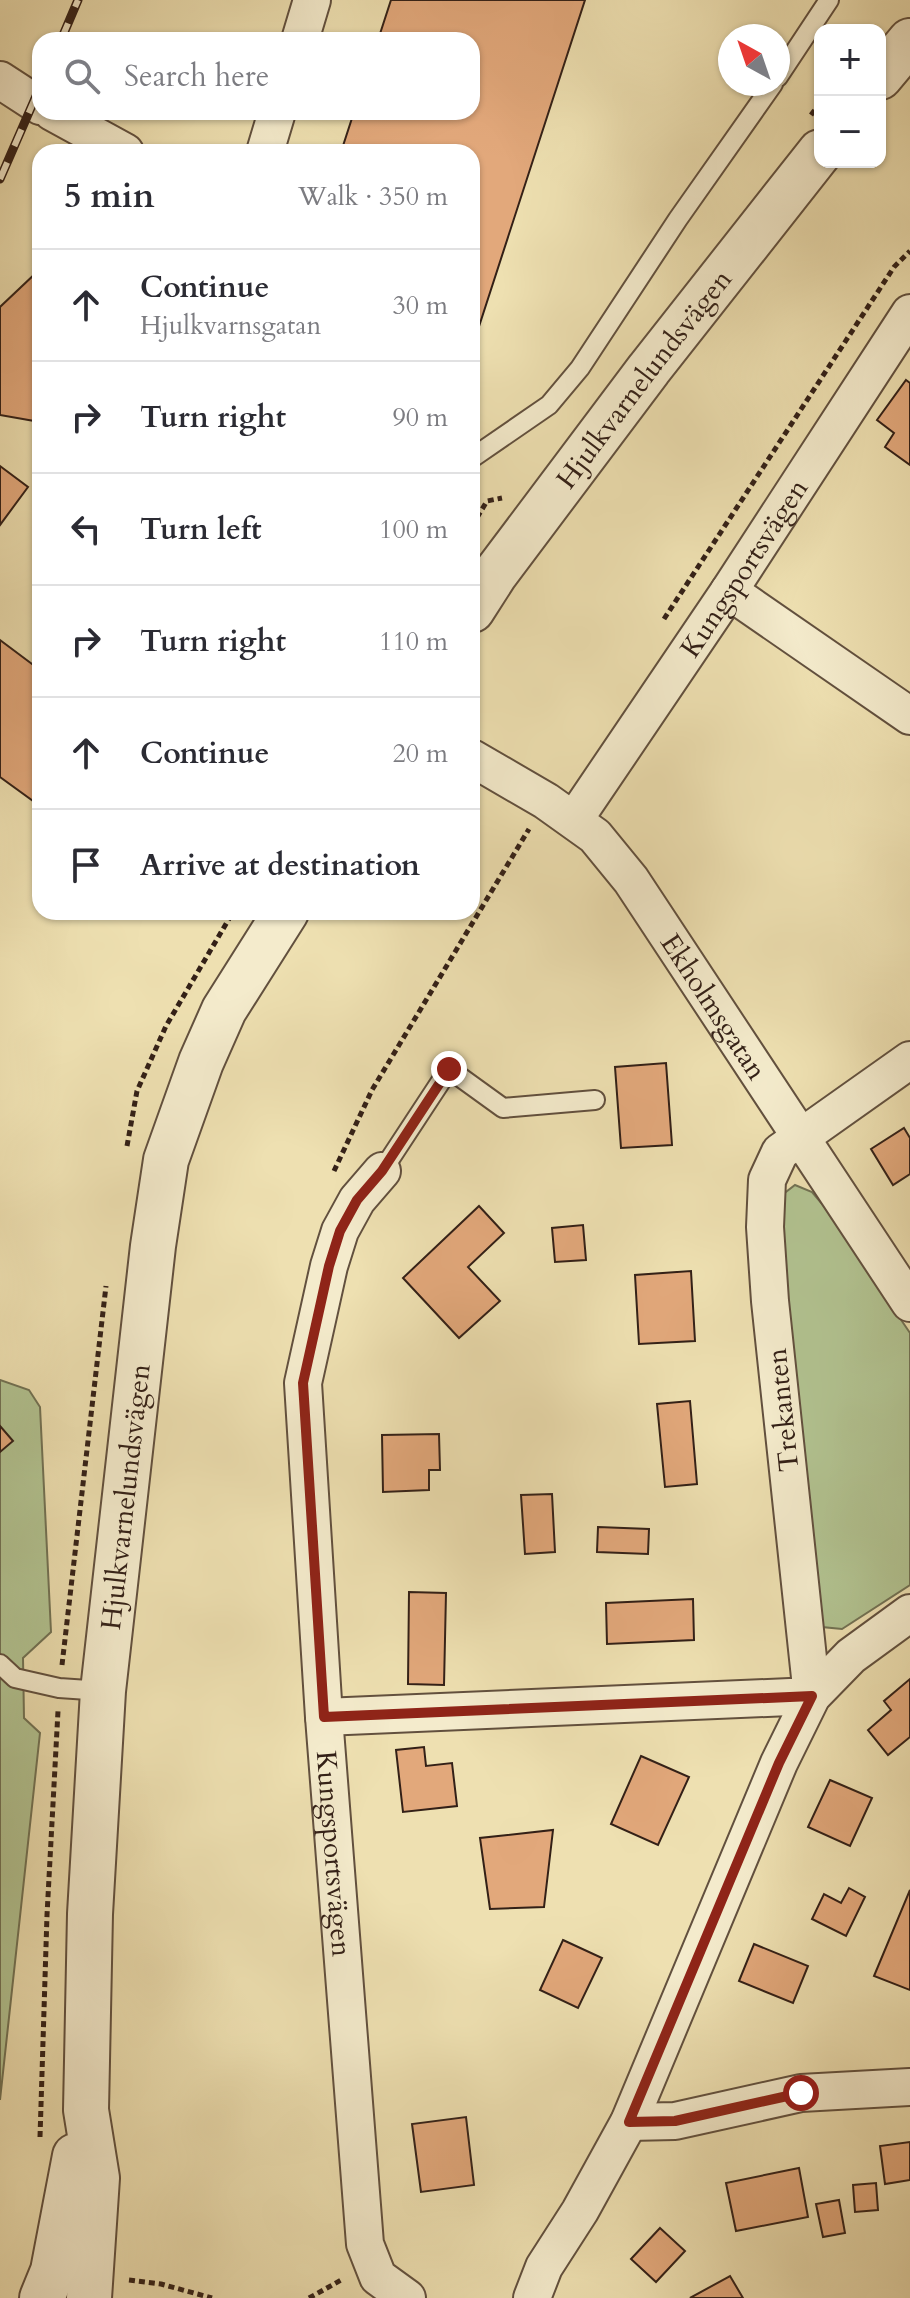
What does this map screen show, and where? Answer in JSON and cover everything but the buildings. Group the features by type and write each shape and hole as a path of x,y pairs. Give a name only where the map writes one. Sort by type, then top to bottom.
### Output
{"street":[{"path":"302,32 312,0"},
{"path":"886,70 910,41"},
{"path":"0,80 32,101"},
{"path":"67,120 110,144"},
{"path":"267,144 275,120"},
{"name":"Hjulkvarnelundsvägen","path":"484,567 649,369 814,160"},
{"name":"Kungsportsvägen","path":"560,810 729,591 909,318"},
{"path":"729,591 910,716"},
{"name":"Ekholmsgatan","path":"480,763 560,810 595,836 631,880 910,1303"},
{"name":"Hjulkvarnelundsvägen","path":"89,2298 97,2178 86,2110 90,1914 103,1691 153,1246 166,1160 188,1096 224,1010 281,920"},
{"name":"Trekanten","path":"812,1696 770,1301 765,1227 767,1180 780,1152 910,1060"},
{"name":"Kungsportsvägen","path":"382,1171 357,1200 340,1231 329,1266 303,1383 324,1717 365,2244 378,2277 407,2298"},
{"path":"532,2298 544,2267 580,2211 629,2122 779,1763 812,1696 851,1656 910,1613"},
{"path":"324,1717 812,1696"},
{"path":"629,2122 675,2121 801,2093 910,2087"},
{"name":"Hjulkvarnelundsvägen","path":"42,2298 53,2271 86,2110"}],"lane":[{"path":"790,59 829,0"},
{"path":"480,452 549,405 580,368 678,219 765,96"},
{"path":"382,1171 449,1069 503,1108 595,1100"},
{"path":"0,1664 15,1678 59,1688 103,1691"}],"path":[{"path":"658,628 894,267 910,251"},
{"path":"333,1175 337,1160 372,1090 560,810"},
{"path":"309,2298 346,2276 342,2267"}],"green space":[{"path":"795,1185 812,1192 823,1205 910,1333 910,1585 842,1629 822,1627 781,1236 782,1195"},
{"path":"0,1380 29,1390 40,1407 51,1632 23,1658 24,1718 40,1733 0,2100"}],"railway":[{"path":"64,32 78,0"},
{"path":"0,179 32,105"}],"route":[{"path":"449,1069 382,1171 357,1200 340,1231 329,1266 303,1383 324,1717 812,1696 779,1763 629,2122 675,2121 801,2093"}]}
